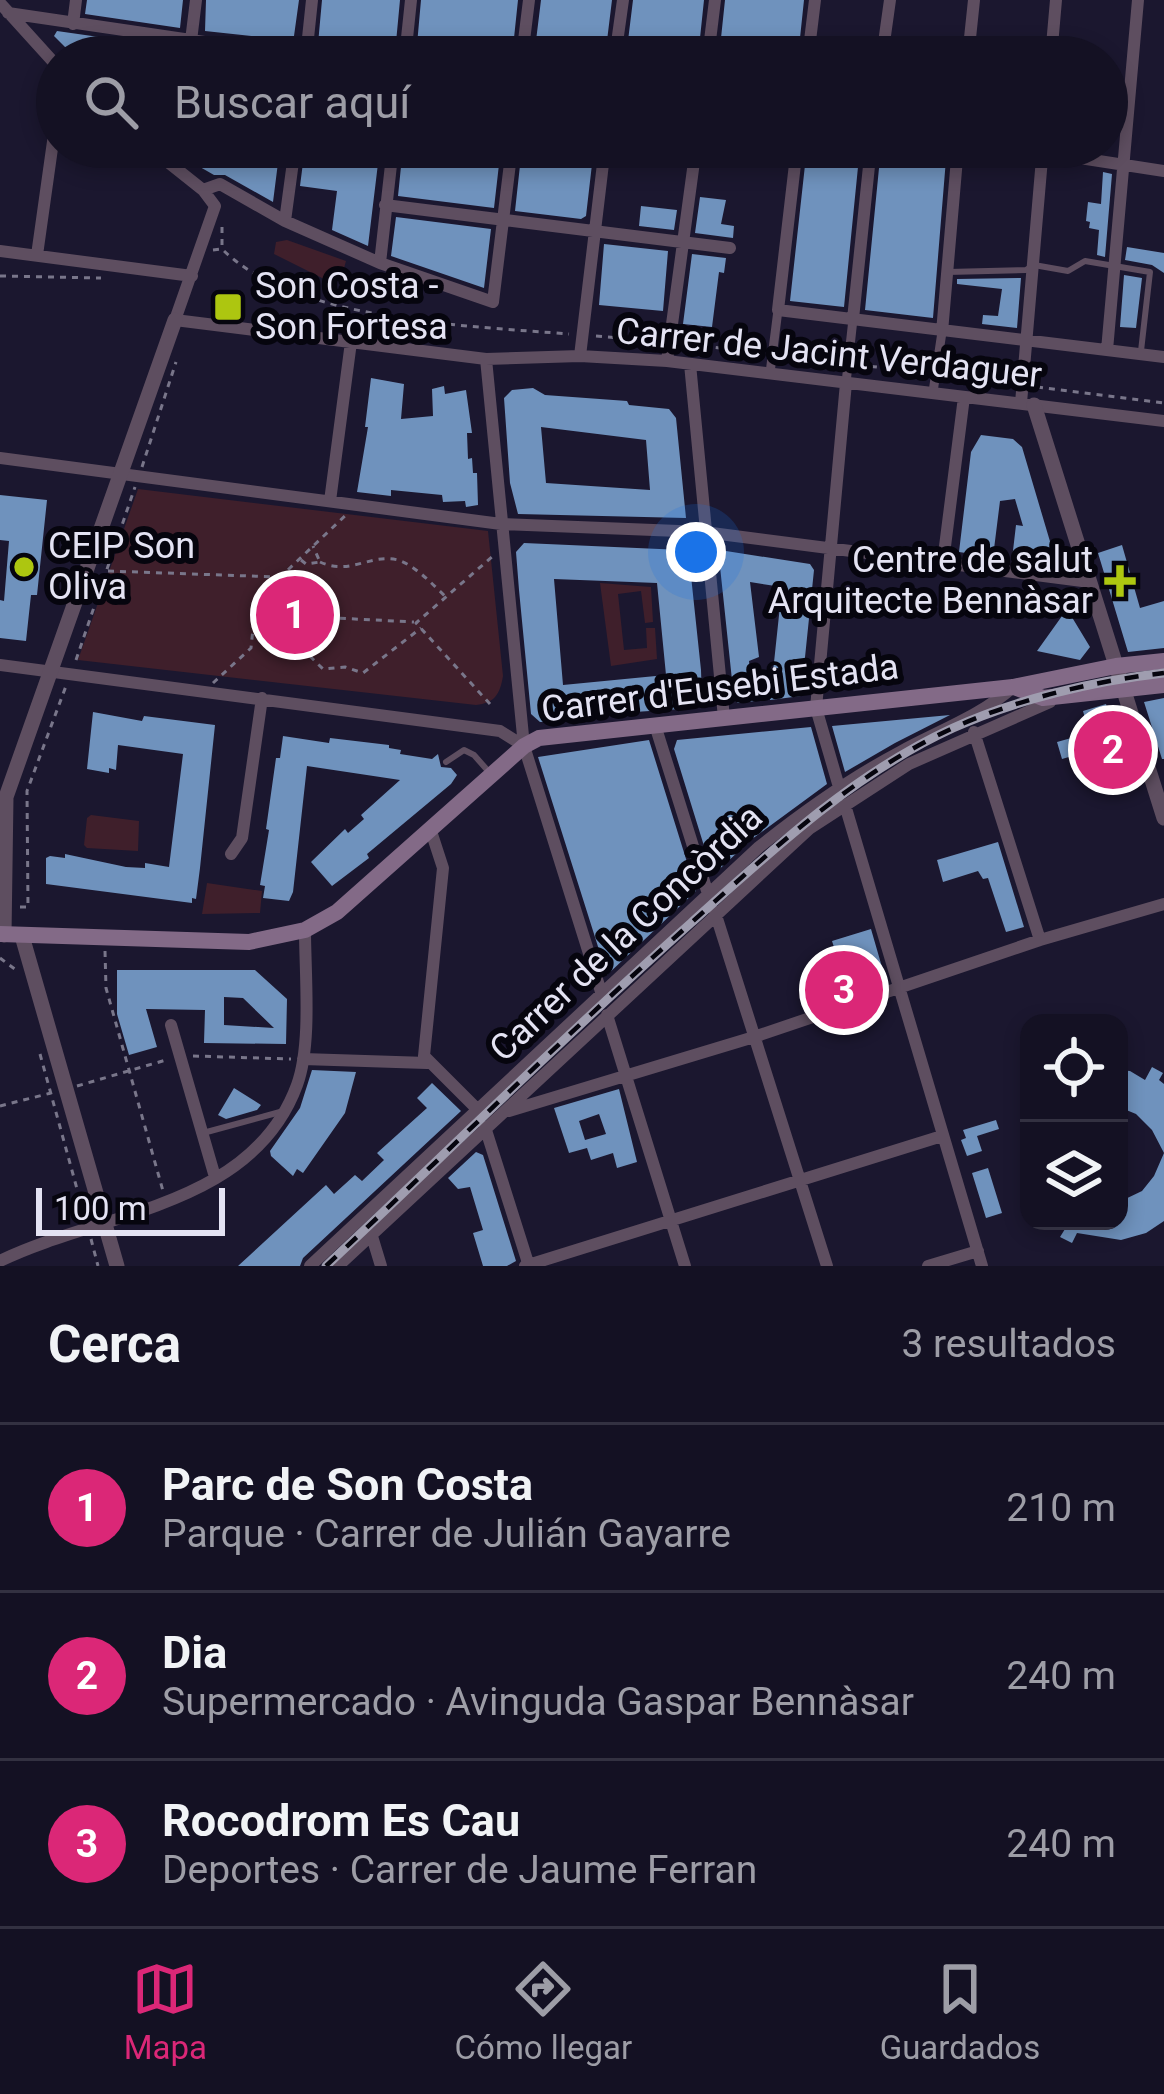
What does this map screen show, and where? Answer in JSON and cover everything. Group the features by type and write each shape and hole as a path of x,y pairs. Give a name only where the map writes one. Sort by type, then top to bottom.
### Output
{"main road":[{"name":"Carrer d'Eusebi Estada","path":"9,935 249,942 305,930 337,912 524,746 539,738 1013,687 1164,661"},
{"name":"Carrer d'Eusebi Estada","path":"1013,687 1043,698 1164,685"}],"street":[{"path":"73,24 76,0"},
{"path":"192,36 196,0"},
{"path":"309,36 312,0"},
{"path":"407,36 411,0"},
{"path":"525,36 530,0"},
{"path":"618,36 623,0"},
{"path":"710,36 715,0"},
{"path":"811,36 815,0"},
{"path":"885,36 890,0"},
{"path":"970,36 974,0"},
{"path":"1053,36 1056,0"},
{"path":"1128,119 1138,0"},
{"path":"4,8 156,36"},
{"path":"4,8 36,43"},
{"path":"1128,167 1164,171"},
{"path":"37,256 49,168"},
{"path":"117,1266 96,1225 9,935 5,797 120,473 182,321 215,212 214,200 175,168"},
{"path":"285,220 292,168"},
{"path":"380,263 390,168"},
{"path":"202,190 220,184 380,263 493,302 510,168"},
{"path":"580,356 603,168"},
{"path":"667,361 693,168"},
{"path":"770,373 795,168"},
{"path":"839,787 816,708 869,168"},
{"path":"933,392 956,168"},
{"path":"1041,168 1023,386 1164,818"},
{"path":"1107,350 1124,168"},
{"path":"385,205 730,248"},
{"path":"0,250 192,276"},
{"path":"778,310 1164,357"},
{"name":"Carrer de Jacint Verdaguer","path":"182,321 487,359 580,356 667,361 1164,421"},
{"path":"330,501 351,342"},
{"path":"487,359 524,746 602,995"},
{"path":"690,364 724,718"},
{"path":"943,562 964,397"},
{"path":"0,458 501,524 704,532 1090,582"},
{"path":"0,665 500,731 524,746"},
{"name":"Carrer de la Concòrdia","path":"310,1266 785,826 839,787 992,706 1013,687"},
{"name":"Carrer d'Eusebi Estada","path":"974,732 1031,707 1072,696"},
{"path":"231,854 242,838 262,698"},
{"path":"656,725 708,894"},
{"path":"974,732 1040,940"},
{"name":"Carrer de la Concòrdia","path":"338,1266 793,842 909,764 974,732"},
{"path":"845,805 982,1266"},
{"path":"430,828 443,868 424,1056 478,1110"},
{"path":"502,1113 1164,904"},
{"path":"715,912 827,1266"},
{"path":"0,1261 96,1225 167,1205 261,1142 298,1084 303,1059 305,930"},
{"path":"607,1015 685,1266"},
{"path":"171,1025 215,1177"},
{"path":"303,1059 427,1063"},
{"path":"485,1127 527,1266 942,1136"},
{"path":"371,1233 381,1266"},
{"path":"928,1266 978,1251"}],"lane":[{"path":"946,272 1026,270 1034,265 1068,271 1085,261 1150,272 1141,354"},
{"path":"446,762 464,750 491,775"},
{"path":"202,1133 284,1111"}],"path":[{"path":"209,262 214,249 222,249 261,280 386,317 670,342 1164,403"},
{"path":"0,276 113,278"},
{"path":"5,908 28,907 27,791 139,476 182,321"},
{"path":"204,691 251,648 256,600 357,505"},
{"path":"313,546 320,562"},
{"path":"255,614 416,622 503,546"},
{"path":"300,559 306,564 320,562 346,569 397,560 419,572 446,597"},
{"path":"106,571 280,577"},
{"path":"267,614 323,669 345,667 363,673 421,628"},
{"path":"416,622 490,704"},
{"path":"104,940 106,988 167,1205"},
{"path":"0,958 17,971 21,984"},
{"path":"39,1049 59,1091 96,1225 98,1266"},
{"path":"0,1106 59,1091"}],"shaded area":[{"path":"287,240 346,261 341,279 332,283 274,254 276,242"},
{"path":"138,489 488,531 503,676 498,693 476,705 78,660"},
{"path":"600,583 651,587 653,622 645,623 641,591 618,594 624,650 647,648 646,628 655,628 657,659 611,666"},
{"path":"87,818 139,821 138,851 87,848"},
{"path":"207,883 262,891 260,913 202,914"}],"building":[{"path":"87,0 183,0 180,28 85,14"},
{"path":"206,0 299,0 294,36 205,31"},
{"path":"322,0 400,0 397,36 319,36"},
{"path":"421,0 518,0 514,36 418,36"},
{"path":"541,0 612,0 608,36 537,36"},
{"path":"633,0 704,0 700,36 629,36"},
{"path":"725,0 804,0 800,36 721,36"},
{"path":"57,31 92,36 54,36"},
{"path":"202,168 277,168 273,202 225,175"},
{"path":"302,168 377,168 368,246 332,230 337,191 300,186"},
{"path":"401,168 499,168 494,208 398,196"},
{"path":"520,168 592,168 586,216 581,219 515,211"},
{"path":"805,168 858,168 844,307 790,301"},
{"path":"879,168 945,168 933,318 865,310"},
{"path":"1103,172 1112,174 1105,257 1097,255 1099,230 1089,228 1086,221 1088,202 1101,204"},
{"path":"700,197 726,200 721,224 734,226 733,238 695,233"},
{"path":"641,206 677,210 674,230 639,226"},
{"path":"396,217 491,229 484,288 391,256"},
{"path":"604,244 668,251 663,311 599,305"},
{"path":"1127,247 1164,253 1164,273 1152,265 1125,260"},
{"path":"692,254 726,258 724,273 719,272 712,327 683,324"},
{"path":"1124,275 1142,278 1136,328 1120,327"},
{"path":"1021,278 1017,328 982,324 983,315 998,316 1002,289 957,284 957,279"},
{"path":"371,378 404,384 401,419 433,416 432,389 444,386 445,394 466,390 472,433 467,433 468,459 472,458 473,473 477,473 478,505 443,502 442,495 357,492"},
{"path":"533,388 545,395 669,409 676,418 686,518 518,514 510,483 504,398 512,390","holes":["541,427 646,440 650,490 546,483"]},
{"path":"981,435 1013,439 1022,447 1057,565 1012,559 1016,525 1023,526 1015,499 1000,501 993,557 959,552 971,452"},
{"name":"CEIP Son Oliva","path":"0,495 47,500 37,595 31,595 26,641 0,638 9,541 0,540"},
{"path":"524,543 682,550 689,557 702,700 695,708 540,722 531,714 516,552","holes":["554,579 657,583 666,675 563,685"]},
{"path":"1122,545 1140,608 1164,601 1164,648 1128,652 1098,553"},
{"path":"726,551 810,564 814,570 801,696 770,700 782,587 750,582 759,657 749,661 751,680 762,679 764,700 738,703 734,699 719,557"},
{"path":"1067,609 1090,647 1080,660 1037,651"},
{"path":"1164,698 1164,759 1162,759 1144,702"},
{"path":"1106,704 1117,743 1062,759 1057,742 1089,733 1083,711"},
{"path":"93,712 142,721 144,716 215,725 192,903 46,884 46,858 50,856 65,858 65,854 126,867 145,868 145,863 169,867 183,754 118,745 116,770 87,769"},
{"path":"950,715 895,743 845,772 832,726"},
{"path":"811,727 827,784 752,839 713,875 674,749 677,740"},
{"path":"283,736 389,745 401,750 400,754 432,759 438,754 441,767 457,775 367,854 369,858 332,886 311,862 345,829 348,833 364,819 361,815 400,780 307,766 293,892 289,901 263,898 266,829"},
{"path":"649,740 696,891 607,975 538,757"},
{"path":"998,842 1024,927 1006,932 988,878 983,879 978,871 943,882 937,860"},
{"path":"871,929 884,974 879,983 855,987 849,994 832,941"},
{"path":"117,970 255,970 287,999 286,1044 204,1043 205,1010 146,1009 157,1047 129,1055 117,1014","holes":["224,997 243,998 274,1028 224,1025"]},
{"path":"1152,1067 1163,1073 1159,1080 1164,1084 1164,1153 1152,1130 1128,1111 1128,1071 1145,1080"},
{"path":"312,1070 356,1072 345,1113 303,1173 297,1169 293,1176 270,1151 300,1108"},
{"path":"432,1083 461,1111 303,1258 300,1266 238,1266 326,1185 334,1194 355,1175 362,1181 384,1160 377,1153 427,1108 417,1098"},
{"path":"234,1088 261,1105 226,1119 218,1115"},
{"path":"619,1089 637,1162 617,1168 613,1153 591,1160 587,1148 569,1153 554,1108","holes":["599,1114 606,1134 585,1140 579,1121"]},
{"path":"996,1120 999,1129 977,1136 982,1151 967,1156 963,1130"},
{"path":"476,1152 483,1155 516,1261 507,1266 483,1266 473,1233 483,1230 470,1187 458,1189 448,1178"},
{"path":"1164,1153 1164,1221 1146,1233 1121,1240 1077,1233 1072,1243 1060,1237 1064,1230 1128,1230 1128,1198 1142,1191"},
{"path":"988,1168 1002,1213 986,1218 972,1173"}],"railway":[{"path":"326,1266 644,965 783,841 848,791 916,747 1003,708 1110,681 1164,673"}],"place":[{"name":"Son Costa - Son Fortesa","path":"228,307"},
{"name":"CEIP Son Oliva","path":"24,567"},
{"name":"Centre de salut Arquitecte Bennàsar","path":"1120,581"},
{"name":"Parc de Son Costa","path":"295,615"},
{"name":"Dia","path":"1113,750"},
{"name":"Rocodrom Es Cau","path":"844,990"}]}
